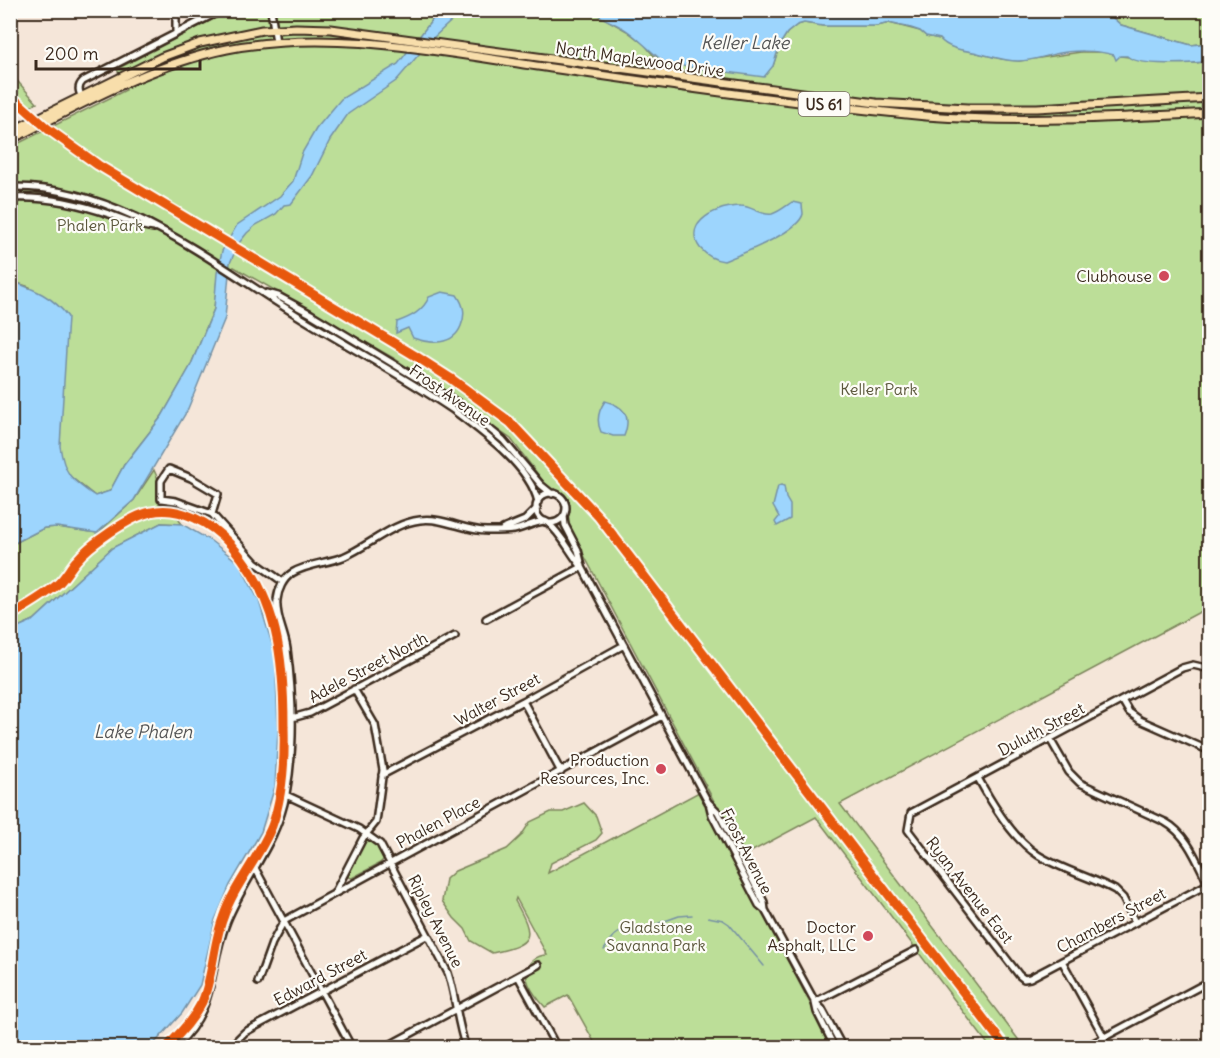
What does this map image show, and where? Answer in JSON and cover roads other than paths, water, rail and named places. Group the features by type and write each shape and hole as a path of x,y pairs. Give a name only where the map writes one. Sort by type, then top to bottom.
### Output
{"main road":[{"name":"North Maplewood Drive","path":"84,101 178,51 222,37 274,29 331,29 838,99 912,106 1036,108 1209,98"},
{"name":"North Maplewood Drive","path":"84,101 180,62 226,49 276,42 321,40 391,45 639,81 926,117 1056,121 1209,113"},
{"name":"US 61","path":"10,140 14,131 84,101"}],"street":[{"path":"176,34 177,10"},
{"path":"84,101 79,91 83,81 222,10"},
{"path":"271,10 276,42"},
{"name":"Frost Avenue","path":"10,187 53,190 117,208 144,220 208,258 306,321 436,398 471,423 498,446 515,465 534,490 537,505"},
{"name":"Frost Avenue","path":"10,198 54,199 82,205 139,226 156,228"},
{"name":"Frost Avenue","path":"265,293 278,296 311,314 458,403 503,440 541,485 552,494"},
{"path":"212,513 218,494 191,478 169,469 161,481 161,499 176,501 212,513 255,562 283,582"},
{"path":"174,1047 189,1032 204,1009 225,925 271,841 286,795 292,718 286,645 277,606 277,598 283,582 296,571 341,558 359,550 396,527 413,521 439,520 476,530 498,531 514,530 533,523 558,522 565,514 565,502 560,496 552,494 544,496 525,520 498,531"},
{"path":"537,505 539,516 546,522"},
{"name":"Frost Avenue","path":"565,514 565,525 578,550 582,567"},
{"name":"Frost Avenue","path":"546,522 558,532 582,567 708,801 722,821 835,1047"},
{"path":"486,619 582,567"},
{"name":"Adele Street North","path":"292,718 302,717 455,636"},
{"name":"Walter Street","path":"382,775 524,701 624,645"},
{"name":"Duluth Street","path":"911,813 1182,668 1194,665 1209,669"},
{"path":"334,893 376,822 382,775 382,760 375,725 354,689"},
{"path":"1122,700 1129,712 1140,720 1209,751"},
{"path":"524,701 561,772"},
{"name":"Phalen Place","path":"284,921 662,716"},
{"path":"1050,739 1069,772 1080,783 1178,830 1209,883"},
{"path":"978,777 994,805 1031,849 1048,860 1115,890 1123,898 1136,922"},
{"name":"Ripley Avenue","path":"286,795 367,834 380,844 448,973 466,1047"},
{"name":"Ryan Avenue East","path":"911,813 908,830 1024,979"},
{"path":"255,868 352,1047"},
{"name":"Chambers Street","path":"1024,979 1030,978 1209,883"},
{"path":"258,982 272,943 284,921"},
{"name":"Edward Street","path":"229,1047 245,1032 428,935"},
{"path":"814,1002 916,950"},
{"path":"1062,961 1104,1037"},
{"path":"384,1047 538,965"},
{"path":"518,976 557,1047"},
{"path":"1084,1047 1209,981"},
{"name":"Frost Avenue","path":"814,1002 822,1010 843,1047"}],"water":[{"path":"439,11 462,11 433,38 396,81 348,114 330,140 312,176 291,204 284,205 276,214 256,225 239,243 230,263 225,318 187,411 134,500 97,533 57,527 44,528 11,545 11,281 43,294 68,317 60,446 62,456 70,476 95,496 110,491 124,465 162,416 190,367 214,309 217,273 222,251 237,225 280,196 293,181 302,153 316,129 341,99 398,64"},
{"name":"Keller Lake","path":"592,11 1105,11 1121,25 1191,45 1209,43 1209,61 1179,64 1154,63 1127,56 1120,56 1116,60 1114,55 1084,51 1012,61 955,48 940,39 926,36 920,31 889,23 877,26 823,26 804,23 797,25 787,33 780,44 773,66 764,77 667,64 626,30"},
{"path":"792,202 802,204 803,214 791,228 768,242 724,261 714,259 705,253 695,239 695,230 699,223 723,208 741,206 764,214 772,214"},
{"path":"442,292 457,295 463,306 463,322 453,337 434,342 413,338 408,328 396,333 397,322 416,313 429,297"},
{"path":"605,401 625,412 627,422 624,436 613,436 601,432 599,416"},
{"path":"778,486 784,486 790,505 790,519 777,526 775,522 779,517 773,506"},
{"name":"Lake Phalen","path":"161,523 182,524 211,541 239,563 259,601 275,654 278,729 275,786 261,832 230,885 215,920 200,985 182,1013 151,1047 11,1047 11,630 34,620 112,548"}],"waterway":[{"path":"604,950 614,936 624,929 648,927 679,916 692,915"},
{"path":"708,917 723,920 729,924 764,966"}],"place":[{"name":"Clubhouse","path":"1164,276"},
{"name":"Production Resources, Inc.","path":"661,769"},
{"name":"Doctor Asphalt, LLC","path":"868,936"}],"park label":[{"name":"Phalen Park","path":"100,225"},
{"name":"Keller Park","path":"879,389"},
{"name":"Gladstone Savanna Park","path":"656,936"}]}
